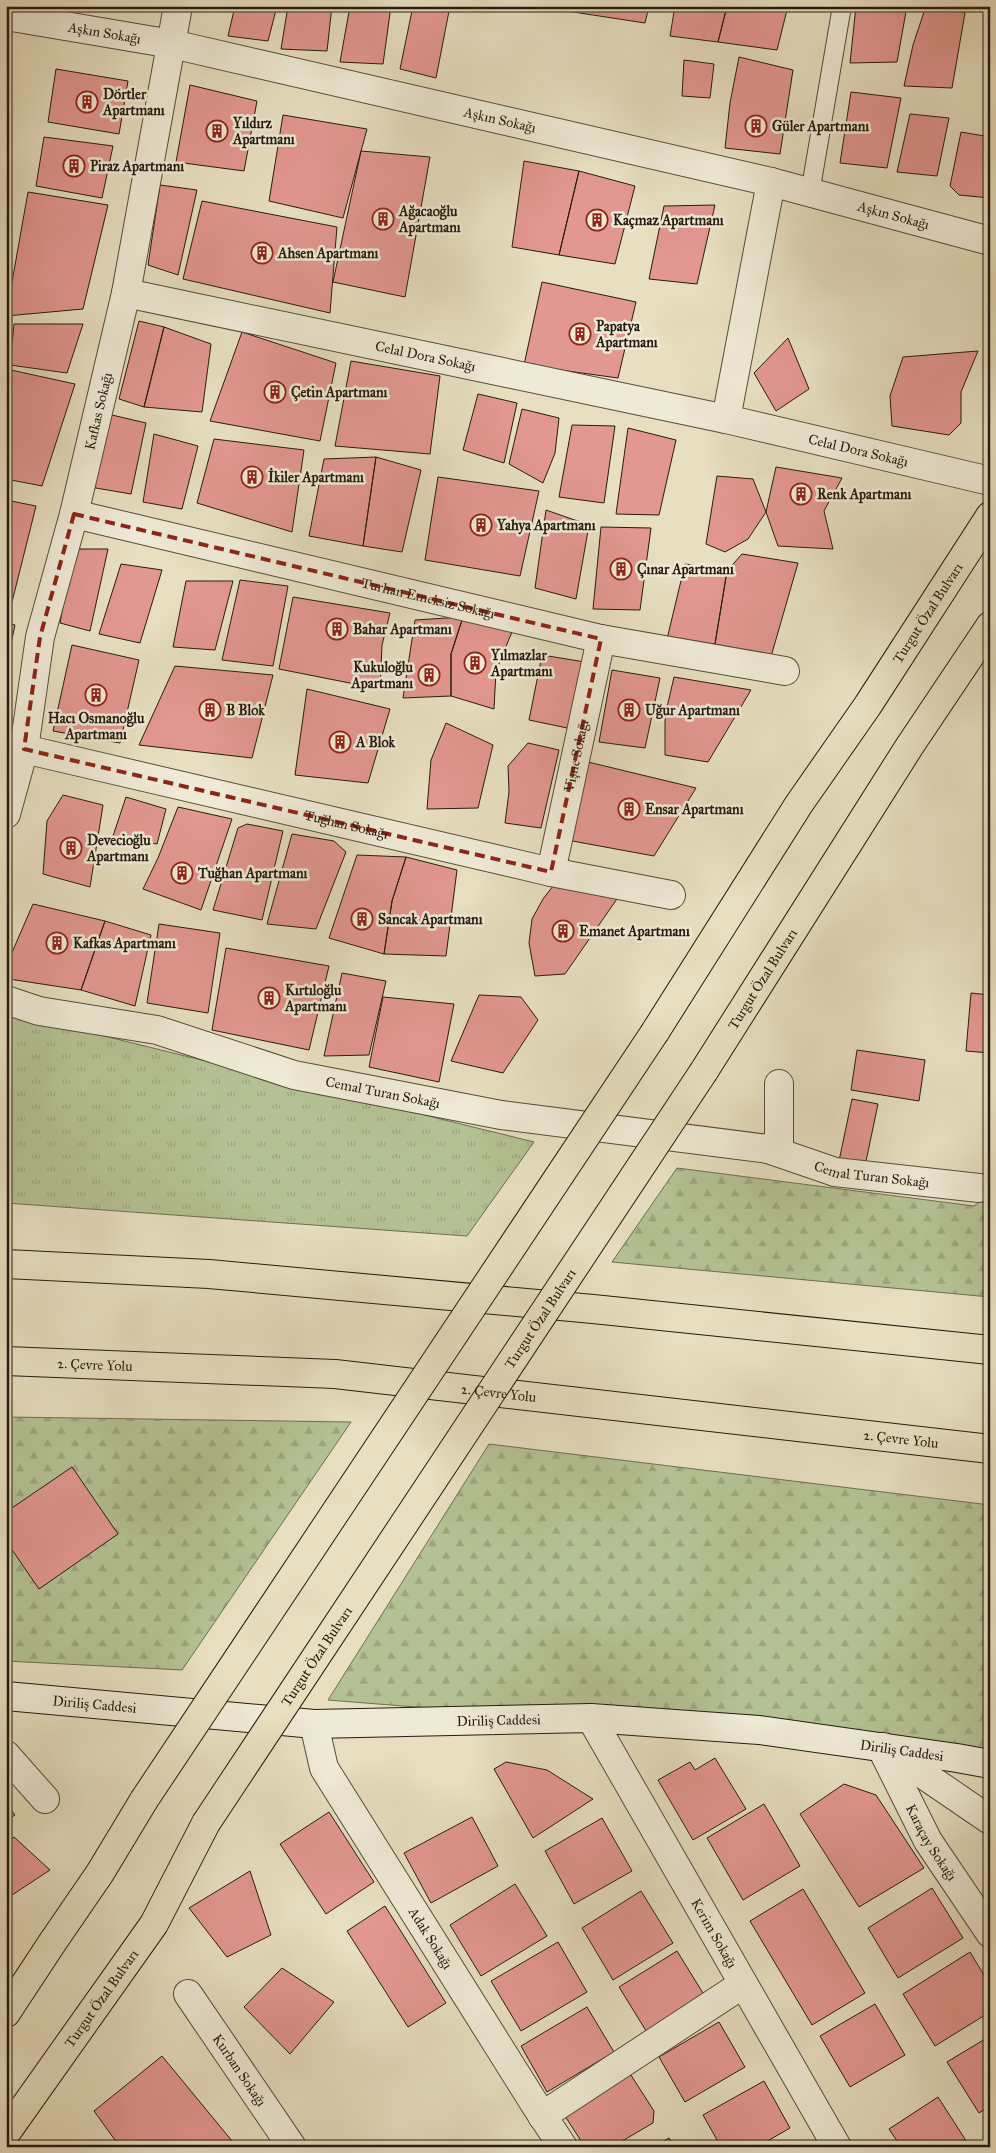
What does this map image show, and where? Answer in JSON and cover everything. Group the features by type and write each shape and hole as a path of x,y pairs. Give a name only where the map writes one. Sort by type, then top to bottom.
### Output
{"main road":[{"name":"Turgut Özal Bulvarı","path":"6,2013 100,1873 144,1800 656,1032 799,804 862,715 990,516"},
{"name":"Turgut Özal Bulvarı","path":"6,2134 154,1924 206,1823 704,1071 909,747 990,626"},
{"path":"6,1264 209,1274 583,1308 990,1350"},
{"name":"2. Çevre Yolu","path":"6,1361 335,1374 990,1449"}],"street":[{"name":"Kafkas Sokağı","path":"6,814 24,749 40,637 74,514 126,293 178,6"},
{"name":"Aşkın Sokağı","path":"6,16 172,44 771,182 990,241"},
{"path":"726,419 771,182"},
{"name":"Celal Dora Sokağı","path":"126,293 726,419 990,481"},
{"name":"Turhan Emeksiz Sokağı","path":"74,514 601,640 784,671"},
{"name":"Vişne Sokağı","path":"551,872 601,640"},
{"name":"Tuğhan Sokağı","path":"24,749 551,872 671,895"},
{"name":"Cemal Turan Sokağı","path":"6,1000 39,1011 158,1030 294,1075 491,1114 768,1149 835,1172 979,1188"},
{"path":"768,1149 779,1146 779,1084"},
{"name":"Diriliş Caddesi","path":"6,1696 314,1724 591,1718 759,1730 990,1764"},
{"name":"Kerim Sokağı","path":"591,1718 837,2147"},
{"name":"Adak Sokağı","path":"314,1724 324,1768 563,2147"},
{"path":"882,1747 990,1820"},
{"name":"Karaçay Sokağı","path":"882,1747 928,1841 990,1933"},
{"path":"6,1755 45,1799"},
{"path":"542,2116 743,1984"},
{"name":"Kurban Sokağı","path":"188,1994 292,2147"}],"lane":[{"path":"810,193 842,6"}],"highlighted area":[{"path":"74,514 601,639 551,872 24,749 40,637"}],"green space":[{"path":"6,1007 88,1032 534,1142 467,1236 6,1203"},
{"path":"677,1168 974,1206 990,1194 990,1297 612,1262"},
{"path":"6,1417 351,1422 182,1670 6,1661"},
{"path":"489,1444 990,1505 990,1758 877,1744 328,1700"}],"building":[{"path":"235,6 277,6 268,41 228,36"},
{"path":"288,6 332,6 327,51 281,49"},
{"path":"350,6 391,6 383,64 340,62"},
{"path":"413,6 450,6 436,78 400,69"},
{"path":"548,6 649,6 645,23 547,8"},
{"path":"675,6 727,6 718,42 670,36"},
{"path":"727,6 788,6 777,50 718,42"},
{"path":"856,6 907,6 897,62 850,63"},
{"path":"926,6 936,6 965,13 952,88 904,86 913,45"},
{"name":"Güler Apartmanı","path":"739,57 793,70 780,154 725,148 730,103"},
{"path":"684,60 714,64 710,98 682,96"},
{"name":"Dörtler Apartmanı","path":"56,69 128,81 119,134 48,122"},
{"name":"Yıldırz Apartmanı","path":"190,85 257,101 244,171 176,162"},
{"path":"851,92 901,98 887,168 840,163"},
{"path":"910,114 949,118 937,176 897,172"},
{"path":"283,115 367,129 343,218 269,201"},
{"path":"961,132 990,137 990,198 959,195 950,186"},
{"name":"Piraz Apartmanı","path":"44,137 113,146 102,198 36,186"},
{"name":"Ağacaoğlu Apartmanı","path":"361,151 430,157 405,297 333,282"},
{"path":"524,161 579,171 559,255 512,247"},
{"name":"Kaçmaz Apartmanı","path":"579,171 635,186 615,264 559,255"},
{"path":"160,185 197,190 178,275 148,265"},
{"path":"28,192 108,205 83,309 6,316"},
{"name":"Ahsen Apartmanı","path":"202,201 337,227 330,313 183,279"},
{"path":"715,205 697,284 649,279 664,206"},
{"name":"Papatya Apartmanı","path":"542,282 636,302 618,378 524,365"},
{"path":"139,321 164,327 144,407 119,399"},
{"path":"14,324 83,324 67,373 10,365"},
{"path":"164,327 211,344 202,412 144,407"},
{"name":"Çetin Apartmanı","path":"242,332 336,363 320,441 210,421"},
{"path":"788,338 809,389 776,411 754,373"},
{"path":"978,351 961,392 961,423 949,435 892,426 890,396 903,357"},
{"path":"351,361 440,376 430,454 335,446"},
{"path":"6,369 75,384 42,486 6,479"},
{"path":"478,394 517,403 504,463 463,450"},
{"path":"522,409 559,418 555,453 543,483 509,464"},
{"path":"112,415 146,423 131,494 90,487"},
{"path":"572,425 615,426 604,503 559,497"},
{"path":"628,428 676,440 659,515 616,514"},
{"path":"154,434 198,446 182,509 143,502"},
{"name":"İkiler Apartmanı","path":"214,439 304,450 292,532 197,503"},
{"path":"376,457 421,470 402,552 363,546"},
{"path":"376,457 363,546 309,536 324,459"},
{"name":"Renk Apartmanı","path":"776,467 842,478 824,511 833,549 778,546 766,512"},
{"path":"717,476 753,479 766,512 748,539 725,552 706,544"},
{"name":"Yahya Apartmanı","path":"438,477 539,491 520,576 425,560"},
{"path":"6,500 36,506 10,610 6,609"},
{"path":"546,510 589,525 576,599 535,588"},
{"name":"Çınar Apartmanı","path":"601,527 651,528 640,610 593,609"},
{"path":"73,549 108,549 90,631 60,623"},
{"path":"742,554 798,563 770,660 715,644 727,571"},
{"path":"121,564 162,570 140,643 99,634"},
{"path":"685,564 727,571 715,644 667,639"},
{"path":"240,580 288,586 273,666 222,660"},
{"path":"186,581 233,581 215,650 173,647"},
{"name":"Bahar Apartmanı","path":"293,597 390,613 382,645 380,689 279,669"},
{"name":"Kukuloğlu Apartmanı","path":"463,617 451,654 451,696 403,698 415,620"},
{"name":"Yılmazlar Apartmanı","path":"463,617 512,632 496,671 494,709 451,696 451,654"},
{"path":"6,623 15,625 6,667"},
{"name":"Hacı Osmanoğlu Apartmanı","path":"72,645 139,660 120,743 53,731"},
{"path":"542,655 585,662 572,729 529,720"},
{"name":"B Blok","path":"175,666 273,675 252,758 139,745"},
{"name":"Uğur Apartmanı","path":"612,670 660,678 645,748 599,742"},
{"path":"674,677 751,690 708,762 665,755 665,716"},
{"name":"A Blok","path":"307,689 390,709 368,783 295,775"},
{"path":"446,723 493,745 478,808 427,809 431,760"},
{"path":"528,743 559,750 541,828 505,823 509,792 508,766"},
{"name":"Ensar Apartmanı","path":"588,762 696,788 654,856 567,840"},
{"name":"Devecioğlu Apartmanı","path":"63,795 103,805 90,887 43,874 47,821"},
{"path":"126,797 166,809 157,844 112,839"},
{"name":"Tuğhan Apartmanı","path":"178,807 232,819 201,910 143,889 158,858"},
{"path":"247,824 283,831 262,920 213,910 238,828"},
{"path":"292,834 334,841 346,852 316,929 267,924"},
{"name":"Sancak Apartmanı","path":"357,855 406,857 392,901 384,954 329,938"},
{"path":"406,857 457,870 446,956 384,954 392,901"},
{"name":"Emanet Apartmanı","path":"560,877 619,896 565,974 535,976 529,943 532,919 543,899"},
{"name":"Kafkas Apartmanı","path":"33,904 105,921 81,990 9,979 7,964"},
{"path":"105,921 151,935 135,1006 81,990"},
{"path":"159,924 220,933 208,1013 147,1003"},
{"name":"Kırtıloğlu Apartmanı","path":"226,948 329,966 309,1050 212,1030"},
{"path":"342,973 386,981 369,1055 324,1056"},
{"path":"971,993 990,995 990,1053 966,1051"},
{"path":"479,995 521,997 538,1020 503,1073 451,1061"},
{"path":"383,997 454,1004 439,1082 369,1067"},
{"path":"857,1050 925,1060 919,1101 851,1090"},
{"path":"852,1099 878,1104 865,1166 839,1161"},
{"path":"72,1467 118,1534 39,1589 6,1541 6,1512"},
{"path":"715,1758 746,1809 693,1840 658,1780 690,1762 695,1770"},
{"path":"506,1762 547,1770 593,1799 533,1838 494,1769"},
{"path":"844,1784 876,1795 924,1868 859,1907 800,1814"},
{"path":"6,1803 15,1815 6,1821"},
{"path":"764,1804 800,1866 743,1900 707,1838"},
{"path":"329,1812 374,1882 326,1914 280,1844"},
{"path":"472,1817 498,1866 431,1903 404,1853"},
{"path":"602,1818 632,1871 574,1904 545,1851"},
{"path":"14,1837 50,1870 6,1899 6,1842"},
{"path":"250,1871 271,1935 227,1957 189,1908"},
{"path":"515,1884 547,1936 481,1976 450,1925"},
{"path":"932,1888 963,1938 898,1978 868,1928"},
{"path":"803,1889 865,1993 812,2025 750,1921"},
{"path":"641,1891 673,1943 613,1980 582,1928"},
{"path":"385,1906 446,2003 408,2027 347,1931"},
{"path":"558,1942 587,1992 521,2031 491,1981"},
{"path":"677,1951 706,1998 648,2034 619,1987"},
{"path":"970,1952 990,1985 990,2012 935,2046 903,1994"},
{"path":"282,1968 334,2002 290,2054 244,2007"},
{"path":"875,2004 905,2055 850,2087 820,2036"},
{"path":"587,2007 614,2052 547,2092 521,2046"},
{"path":"719,2022 745,2067 685,2102 659,2057"},
{"path":"990,2036 990,2106 979,2113 947,2062"},
{"path":"162,2056 237,2147 120,2147 94,2111"},
{"path":"629,2072 654,2111 653,2123 612,2147 585,2147 563,2113"},
{"path":"764,2081 790,2128 757,2147 721,2147 703,2115"},
{"path":"938,2097 970,2147 901,2147 889,2129"},
{"path":"669,2138 674,2147 654,2147"}],"place":[{"name":"Dörtler Apartmanı","path":"87,102"},
{"name":"Güler Apartmanı","path":"756,126"},
{"name":"Yıldırz Apartmanı","path":"217,131"},
{"name":"Piraz Apartmanı","path":"74,166"},
{"name":"Ağacaoğlu Apartmanı","path":"383,219"},
{"name":"Kaçmaz Apartmanı","path":"597,220"},
{"name":"Ahsen Apartmanı","path":"262,253"},
{"name":"Papatya Apartmanı","path":"580,334"},
{"name":"Çetin Apartmanı","path":"275,392"},
{"name":"İkiler Apartmanı","path":"252,477"},
{"name":"Renk Apartmanı","path":"801,494"},
{"name":"Yahya Apartmanı","path":"481,525"},
{"name":"Çınar Apartmanı","path":"621,569"},
{"name":"Bahar Apartmanı","path":"337,629"},
{"name":"Yılmazlar Apartmanı","path":"475,663"},
{"name":"Kukuloğlu Apartmanı","path":"429,675"},
{"name":"Hacı Osmanoğlu Apartmanı","path":"96,695"},
{"name":"B Blok","path":"210,710"},
{"name":"Uğur Apartmanı","path":"629,710"},
{"name":"A Blok","path":"340,742"},
{"name":"Ensar Apartmanı","path":"629,809"},
{"name":"Devecioğlu Apartmanı","path":"71,848"},
{"name":"Tuğhan Apartmanı","path":"182,873"},
{"name":"Sancak Apartmanı","path":"362,919"},
{"name":"Emanet Apartmanı","path":"563,931"},
{"name":"Kafkas Apartmanı","path":"57,943"},
{"name":"Kırtıloğlu Apartmanı","path":"269,998"}]}
